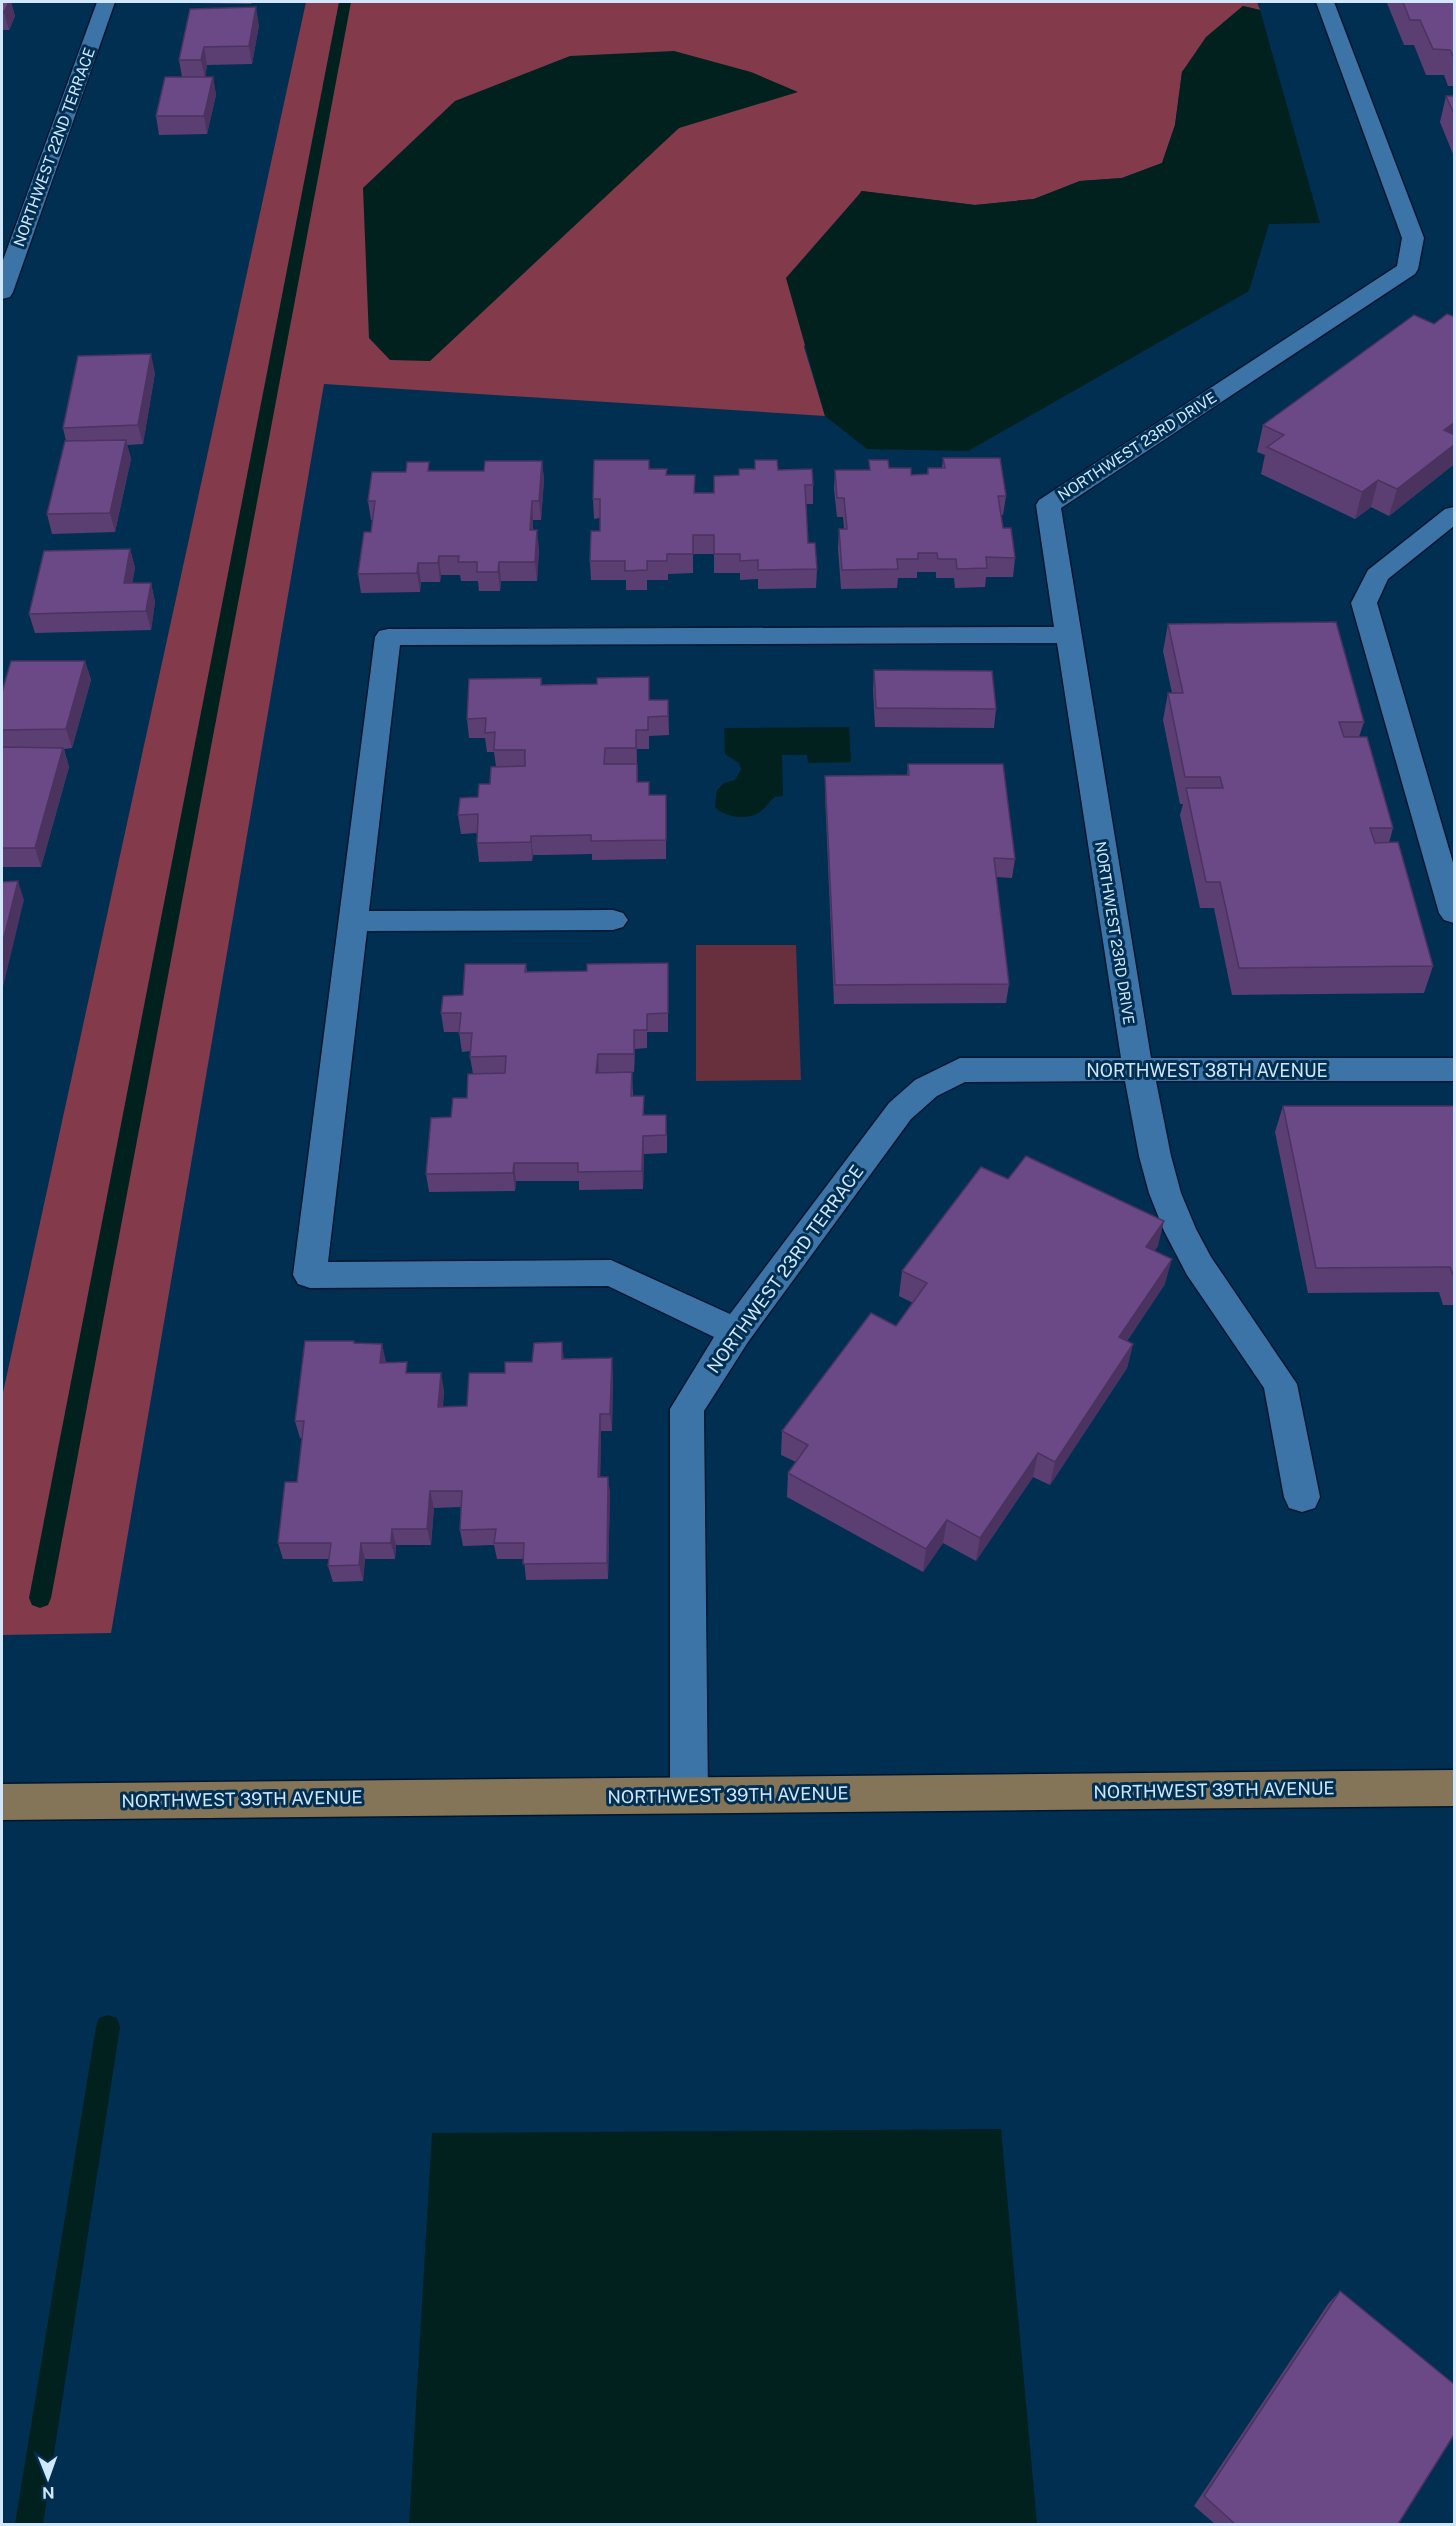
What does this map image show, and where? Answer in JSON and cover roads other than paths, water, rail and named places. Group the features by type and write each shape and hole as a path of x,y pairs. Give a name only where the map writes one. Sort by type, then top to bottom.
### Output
{"main road":[{"name":"NORTHWEST 39TH AVENUE","path":"2,1802 1455,1788"}],"street":[{"name":"NORTHWEST 22ND TERRACE","path":"2,292 106,2"},
{"name":"NORTHWEST 23RD DRIVE","path":"1302,1497 1280,1384 1198,1266 1180,1231 1165,1193 1155,1156 1138,1070 1048,505 1407,269 1413,238 1325,2"},
{"path":"1455,514 1377,575 1364,603 1455,913"},
{"path":"736,1332 611,1273 310,1275 388,637 1067,635"},
{"path":"352,921 613,920"},
{"name":"NORTHWEST 38TH AVENUE","path":"960,1070 1455,1069"},
{"name":"NORTHWEST 23RD TERRACE","path":"689,1795 687,1409 736,1332 900,1111 926,1088 960,1070"}],"waterway":[{"path":"40,1598 345,2"},
{"path":"29,2524 108,2027"}]}
